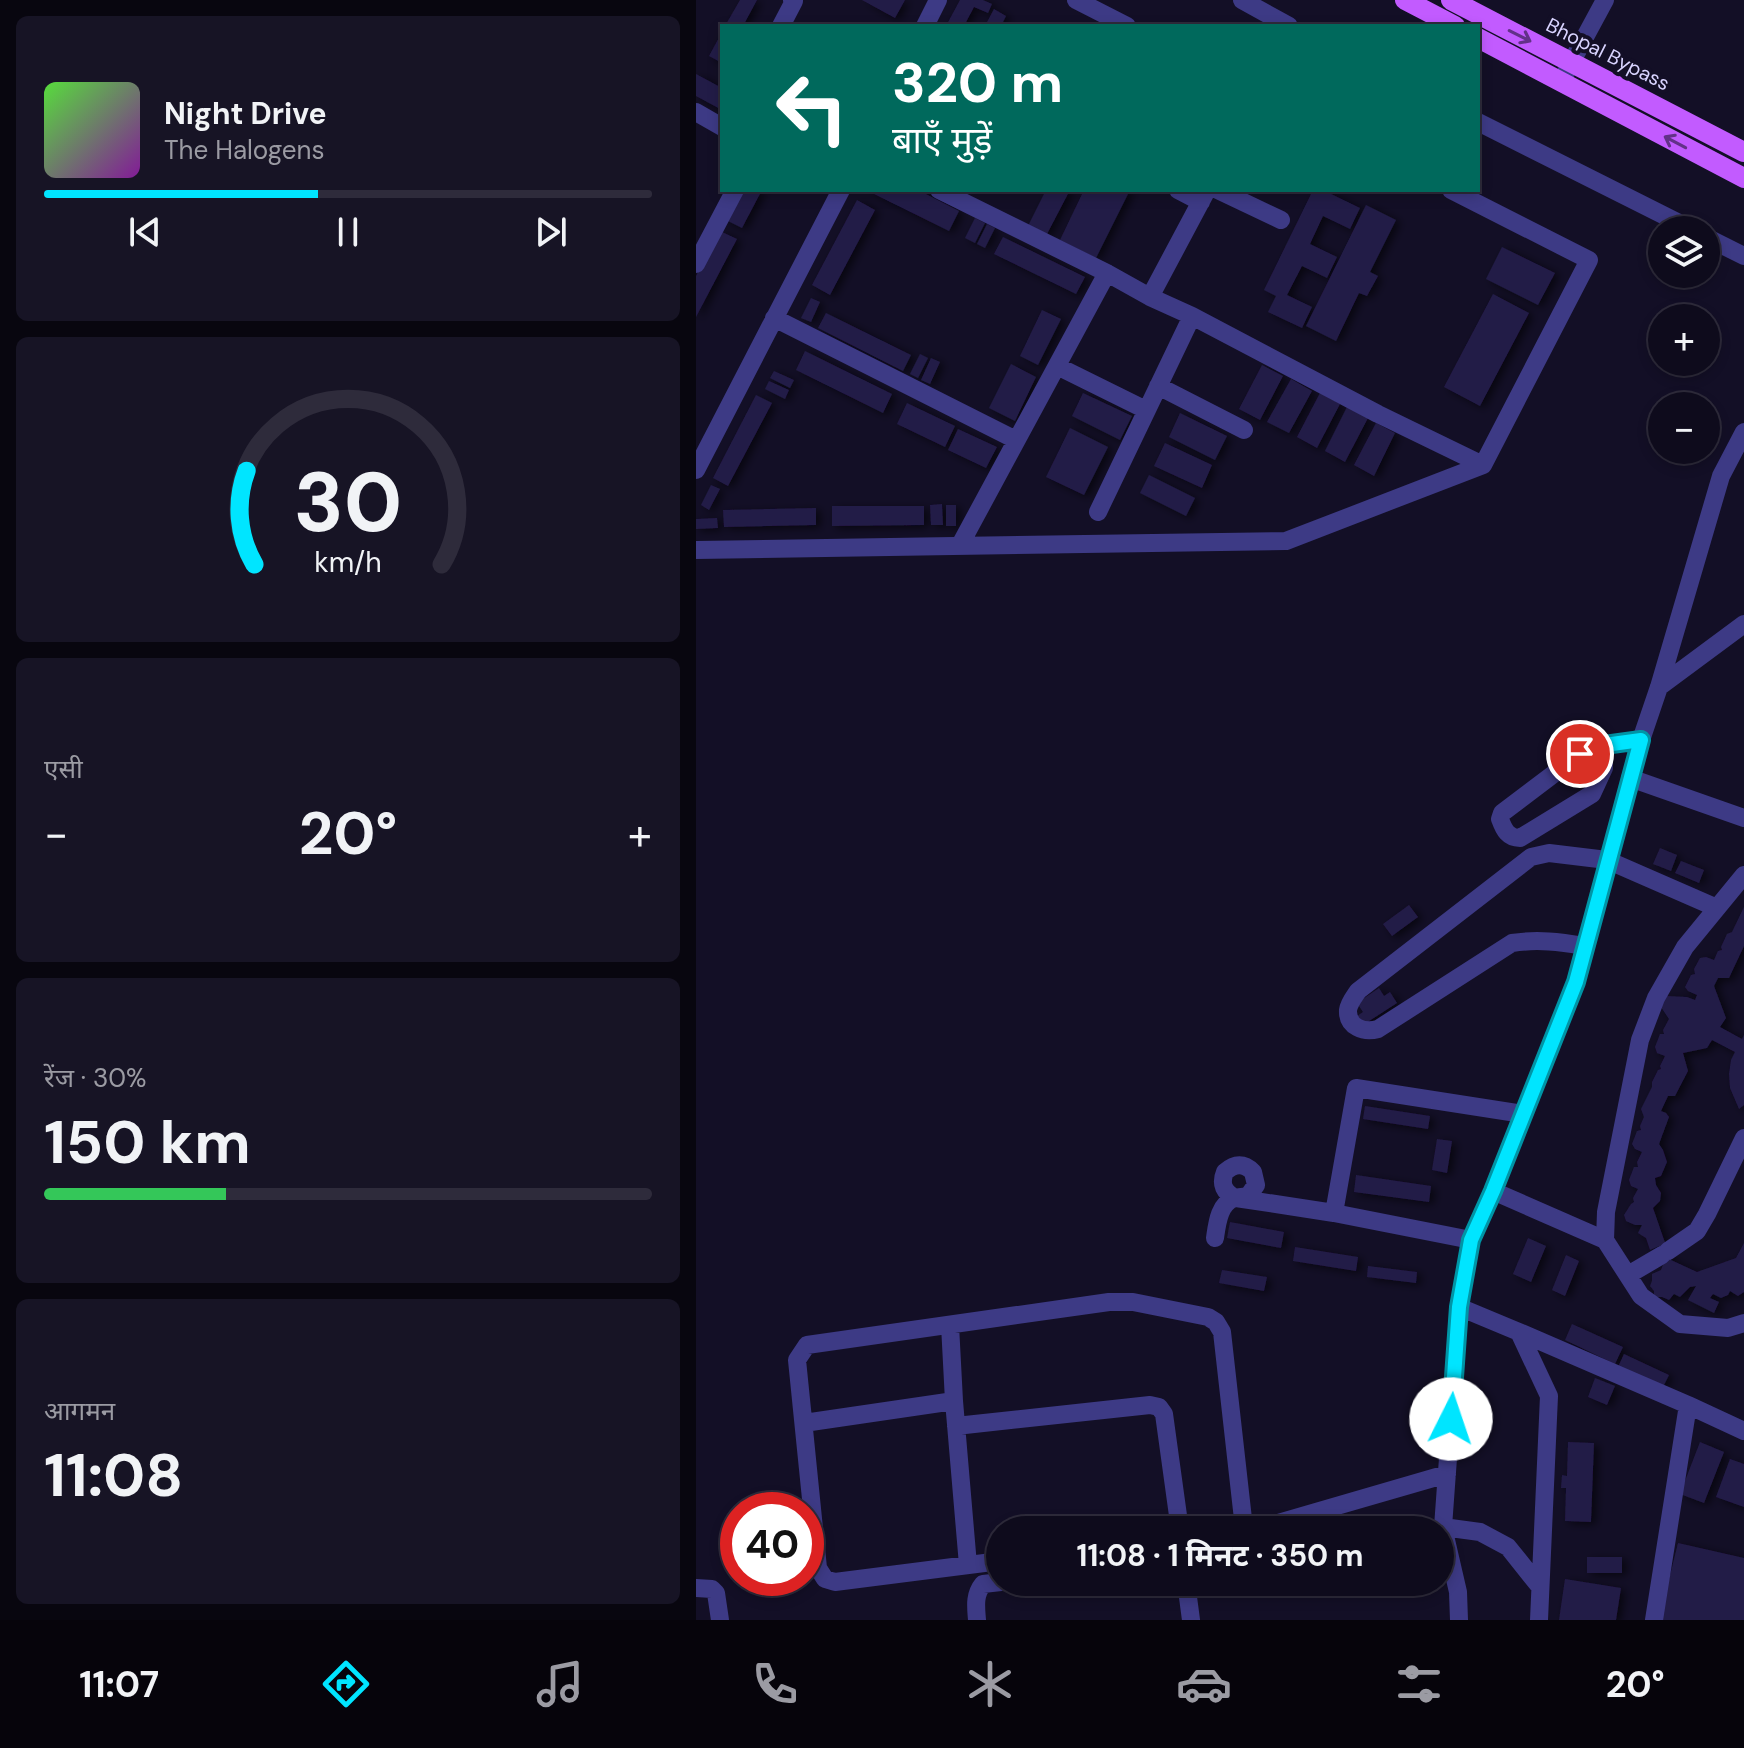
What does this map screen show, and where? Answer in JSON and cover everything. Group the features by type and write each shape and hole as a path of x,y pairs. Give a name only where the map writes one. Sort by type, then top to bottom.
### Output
{"main road":[{"path":"1405,0 1451,24"},
{"name":"Bhopal Bypass","path":"1451,0 1744,152"},
{"path":"1480,39 1744,178"}],"street":[{"path":"782,24 792,0"},
{"path":"926,24 938,0"},
{"path":"1076,0 1123,24"},
{"path":"1242,0 1285,24"},
{"path":"1561,82 1605,0"},
{"path":"696,112 720,126"},
{"path":"1480,123 1665,216"},
{"path":"696,264 734,192"},
{"path":"696,470 840,192"},
{"path":"943,192 1483,465"},
{"path":"1222,192 1281,220"},
{"path":"696,550 1286,541 1483,465 1589,260 1455,192"},
{"path":"1150,297 1204,196"},
{"path":"1720,244 1744,256"},
{"path":"960,545 1107,273"},
{"path":"1098,512 1192,316"},
{"path":"774,318 1016,440"},
{"path":"1057,366 1146,410"},
{"path":"1158,386 1244,430"},
{"path":"1444,1516 1459,1307 1471,1240 1576,982 1630,778 1721,476 1744,432"},
{"path":"1659,687 1744,624"},
{"path":"1604,745 1604,768 1592,794 1520,838 1506,834 1500,819 1502,813 1580,754 1597,746 1604,745 1641,740"},
{"path":"1630,778 1744,818"},
{"path":"1585,946 1554,940 1512,943 1378,1029 1368,1032 1359,1030 1351,1022 1348,1012 1358,991 1531,857 1549,853 1607,860 1717,908"},
{"path":"1605,1240 1606,1212 1640,1040 1656,998 1685,947 1744,875"},
{"path":"1334,1213 1356,1088 1523,1114"},
{"path":"1628,1275 1697,1231 1744,1138"},
{"path":"1493,1191 1605,1240 1641,1296 1680,1324 1728,1328 1744,1323"},
{"path":"1215,1238 1223,1207 1236,1198 1334,1213 1471,1240"},
{"path":"986,1563 835,1582 825,1579 818,1568 797,1360 807,1345 1109,1302 1133,1302 1208,1317 1216,1322 1222,1332 1234,1516"},
{"path":"1459,1307 1744,1431"},
{"path":"950,1325 968,1565"},
{"path":"1519,1332 1549,1396 1539,1620"},
{"path":"804,1423 954,1401"},
{"path":"956,1426 1150,1405 1159,1407 1164,1414 1178,1516"},
{"path":"1654,1620 1688,1405"},
{"path":"1301,1516 1447,1474"},
{"path":"1454,1528 1480,1532 1508,1547 1540,1587"},
{"path":"1454,1575 1459,1620"},
{"path":"977,1620 980,1588 986,1584"},
{"path":"696,1588 712,1589 716,1593 720,1620"},
{"path":"1188,1596 1191,1620"}],"building":[{"path":"740,0 757,0 744,24 726,24"},
{"path":"862,0 905,0 895,18"},
{"path":"960,0 983,0 992,4 988,13 974,7 965,24 947,24"},
{"path":"994,9 1006,16 1002,24 986,24"},
{"path":"720,36 720,62 709,56"},
{"path":"696,74 720,87 720,109 696,96"},
{"path":"739,192 761,192 742,228 724,219"},
{"path":"870,192 922,192 959,211 949,231"},
{"path":"1045,192 1069,192 1046,236 1028,226"},
{"path":"1083,192 1129,192 1096,258 1060,240"},
{"path":"1312,192 1327,192 1360,208 1350,229 1323,216 1310,244 1337,257 1327,278 1302,266 1287,295 1312,307 1302,328 1268,312 1276,296 1264,290"},
{"path":"857,200 875,210 830,295 812,285"},
{"path":"1366,205 1396,220 1370,272 1378,276 1367,296 1359,293 1336,341 1306,326"},
{"path":"975,218 985,223 975,243 965,238"},
{"path":"987,224 995,228 985,248 977,244"},
{"path":"720,231 737,239 696,317 696,276"},
{"path":"1003,237 1085,277 1076,294 994,254"},
{"path":"1502,247 1555,273 1538,305 1486,279"},
{"path":"1493,294 1529,313 1480,406 1444,387"},
{"path":"811,298 820,302 811,322 801,318"},
{"path":"1042,310 1061,319 1038,365 1020,356"},
{"path":"826,313 911,355 903,371 818,328"},
{"path":"805,351 892,394 883,413 796,370"},
{"path":"920,354 928,358 918,378 910,374"},
{"path":"931,358 940,362 930,384 921,380"},
{"path":"1011,364 1036,377 1015,421 989,408"},
{"path":"1262,365 1283,376 1260,420 1239,409"},
{"path":"774,371 794,380 790,388 770,378"},
{"path":"1291,379 1312,391 1289,433 1267,422"},
{"path":"769,381 789,390 785,399 765,389"},
{"path":"1083,393 1132,416 1120,440 1072,416"},
{"path":"1320,393 1340,404 1317,448 1297,437"},
{"path":"756,395 772,403 728,486 713,478"},
{"path":"907,403 955,426 945,447 897,424"},
{"path":"1347,407 1368,418 1345,462 1325,451"},
{"path":"1180,413 1227,436 1215,460 1169,437"},
{"path":"1376,423 1395,433 1374,476 1354,465"},
{"path":"1070,428 1108,447 1084,495 1046,477"},
{"path":"958,429 997,447 986,468 948,450"},
{"path":"1165,443 1212,465 1202,488 1154,466"},
{"path":"1149,475 1195,498 1186,516 1140,493"},
{"path":"711,485 720,489 709,510 701,505"},
{"path":"942,504 943,525 931,525 930,505"},
{"path":"946,505 956,505 956,526 946,526"},
{"path":"832,506 924,506 924,525 832,526"},
{"path":"816,508 816,525 724,527 723,510"},
{"path":"717,518 718,528 696,529 696,519"},
{"path":"1660,848 1677,855 1671,871 1653,864"},
{"path":"1681,861 1704,870 1699,883 1675,873"},
{"path":"1409,905 1418,917 1392,936 1383,924"},
{"path":"1744,907 1744,946 1729,978 1718,978 1714,986 1726,1018 1720,1027 1742,1039 1744,1035 1744,1105 1739,1109 1730,1088 1729,1074 1735,1052 1712,1040 1707,1048 1683,1053 1688,1071 1675,1096 1668,1096 1661,1111 1669,1117 1659,1144 1667,1162 1661,1176 1655,1178 1661,1193 1660,1201 1653,1208 1671,1260 1697,1272 1736,1258 1744,1243 1744,1292 1738,1296 1730,1291 1721,1298 1713,1294 1710,1298 1719,1302 1714,1313 1688,1300 1696,1286 1690,1287 1680,1297 1674,1294 1669,1300 1654,1297 1650,1286 1652,1274 1661,1270 1664,1262 1659,1246 1650,1250 1646,1238 1638,1233 1642,1225 1626,1221 1624,1215 1634,1202 1638,1189 1631,1186 1629,1180 1634,1167 1638,1167 1642,1152 1632,1144 1637,1131 1641,1130 1644,1117 1641,1109 1665,1056 1657,1053 1655,1047 1669,1019 1661,1007 1667,996 1695,1000 1697,995 1685,987 1691,975 1695,974 1694,969 1700,958 1714,960"},
{"path":"1379,988 1384,996 1390,992 1397,1003 1363,1025 1357,1016 1363,1012 1357,1003"},
{"path":"1365,1106 1430,1116 1428,1129 1363,1119"},
{"path":"1437,1139 1452,1141 1447,1173 1432,1170"},
{"path":"1356,1175 1431,1186 1429,1202 1354,1192"},
{"path":"1230,1222 1284,1232 1281,1248 1227,1238"},
{"path":"1528,1238 1546,1246 1531,1282 1513,1274"},
{"path":"1295,1247 1358,1257 1356,1271 1293,1261"},
{"path":"1566,1255 1579,1261 1565,1296 1552,1290"},
{"path":"1368,1266 1417,1272 1416,1283 1367,1277"},
{"path":"1222,1270 1267,1277 1264,1291 1219,1283"},
{"path":"1572,1324 1623,1347 1615,1364 1565,1340"},
{"path":"1624,1354 1669,1375 1663,1387 1618,1367"},
{"path":"1595,1378 1615,1386 1607,1405 1588,1397"},
{"path":"1568,1442 1594,1443 1591,1522 1565,1521 1566,1488 1561,1488 1562,1475 1567,1476"},
{"path":"1700,1442 1724,1452 1704,1503 1680,1494"},
{"path":"1730,1459 1744,1464 1744,1507 1716,1497"},
{"path":"1678,1543 1744,1558 1744,1620 1659,1620"},
{"path":"1587,1557 1622,1557 1622,1573 1587,1573"},
{"path":"1565,1579 1621,1588 1616,1620 1559,1620"}],"route":[{"path":"1451,1419 1459,1307 1471,1240 1576,982 1641,740 1597,746 1580,754"}]}
